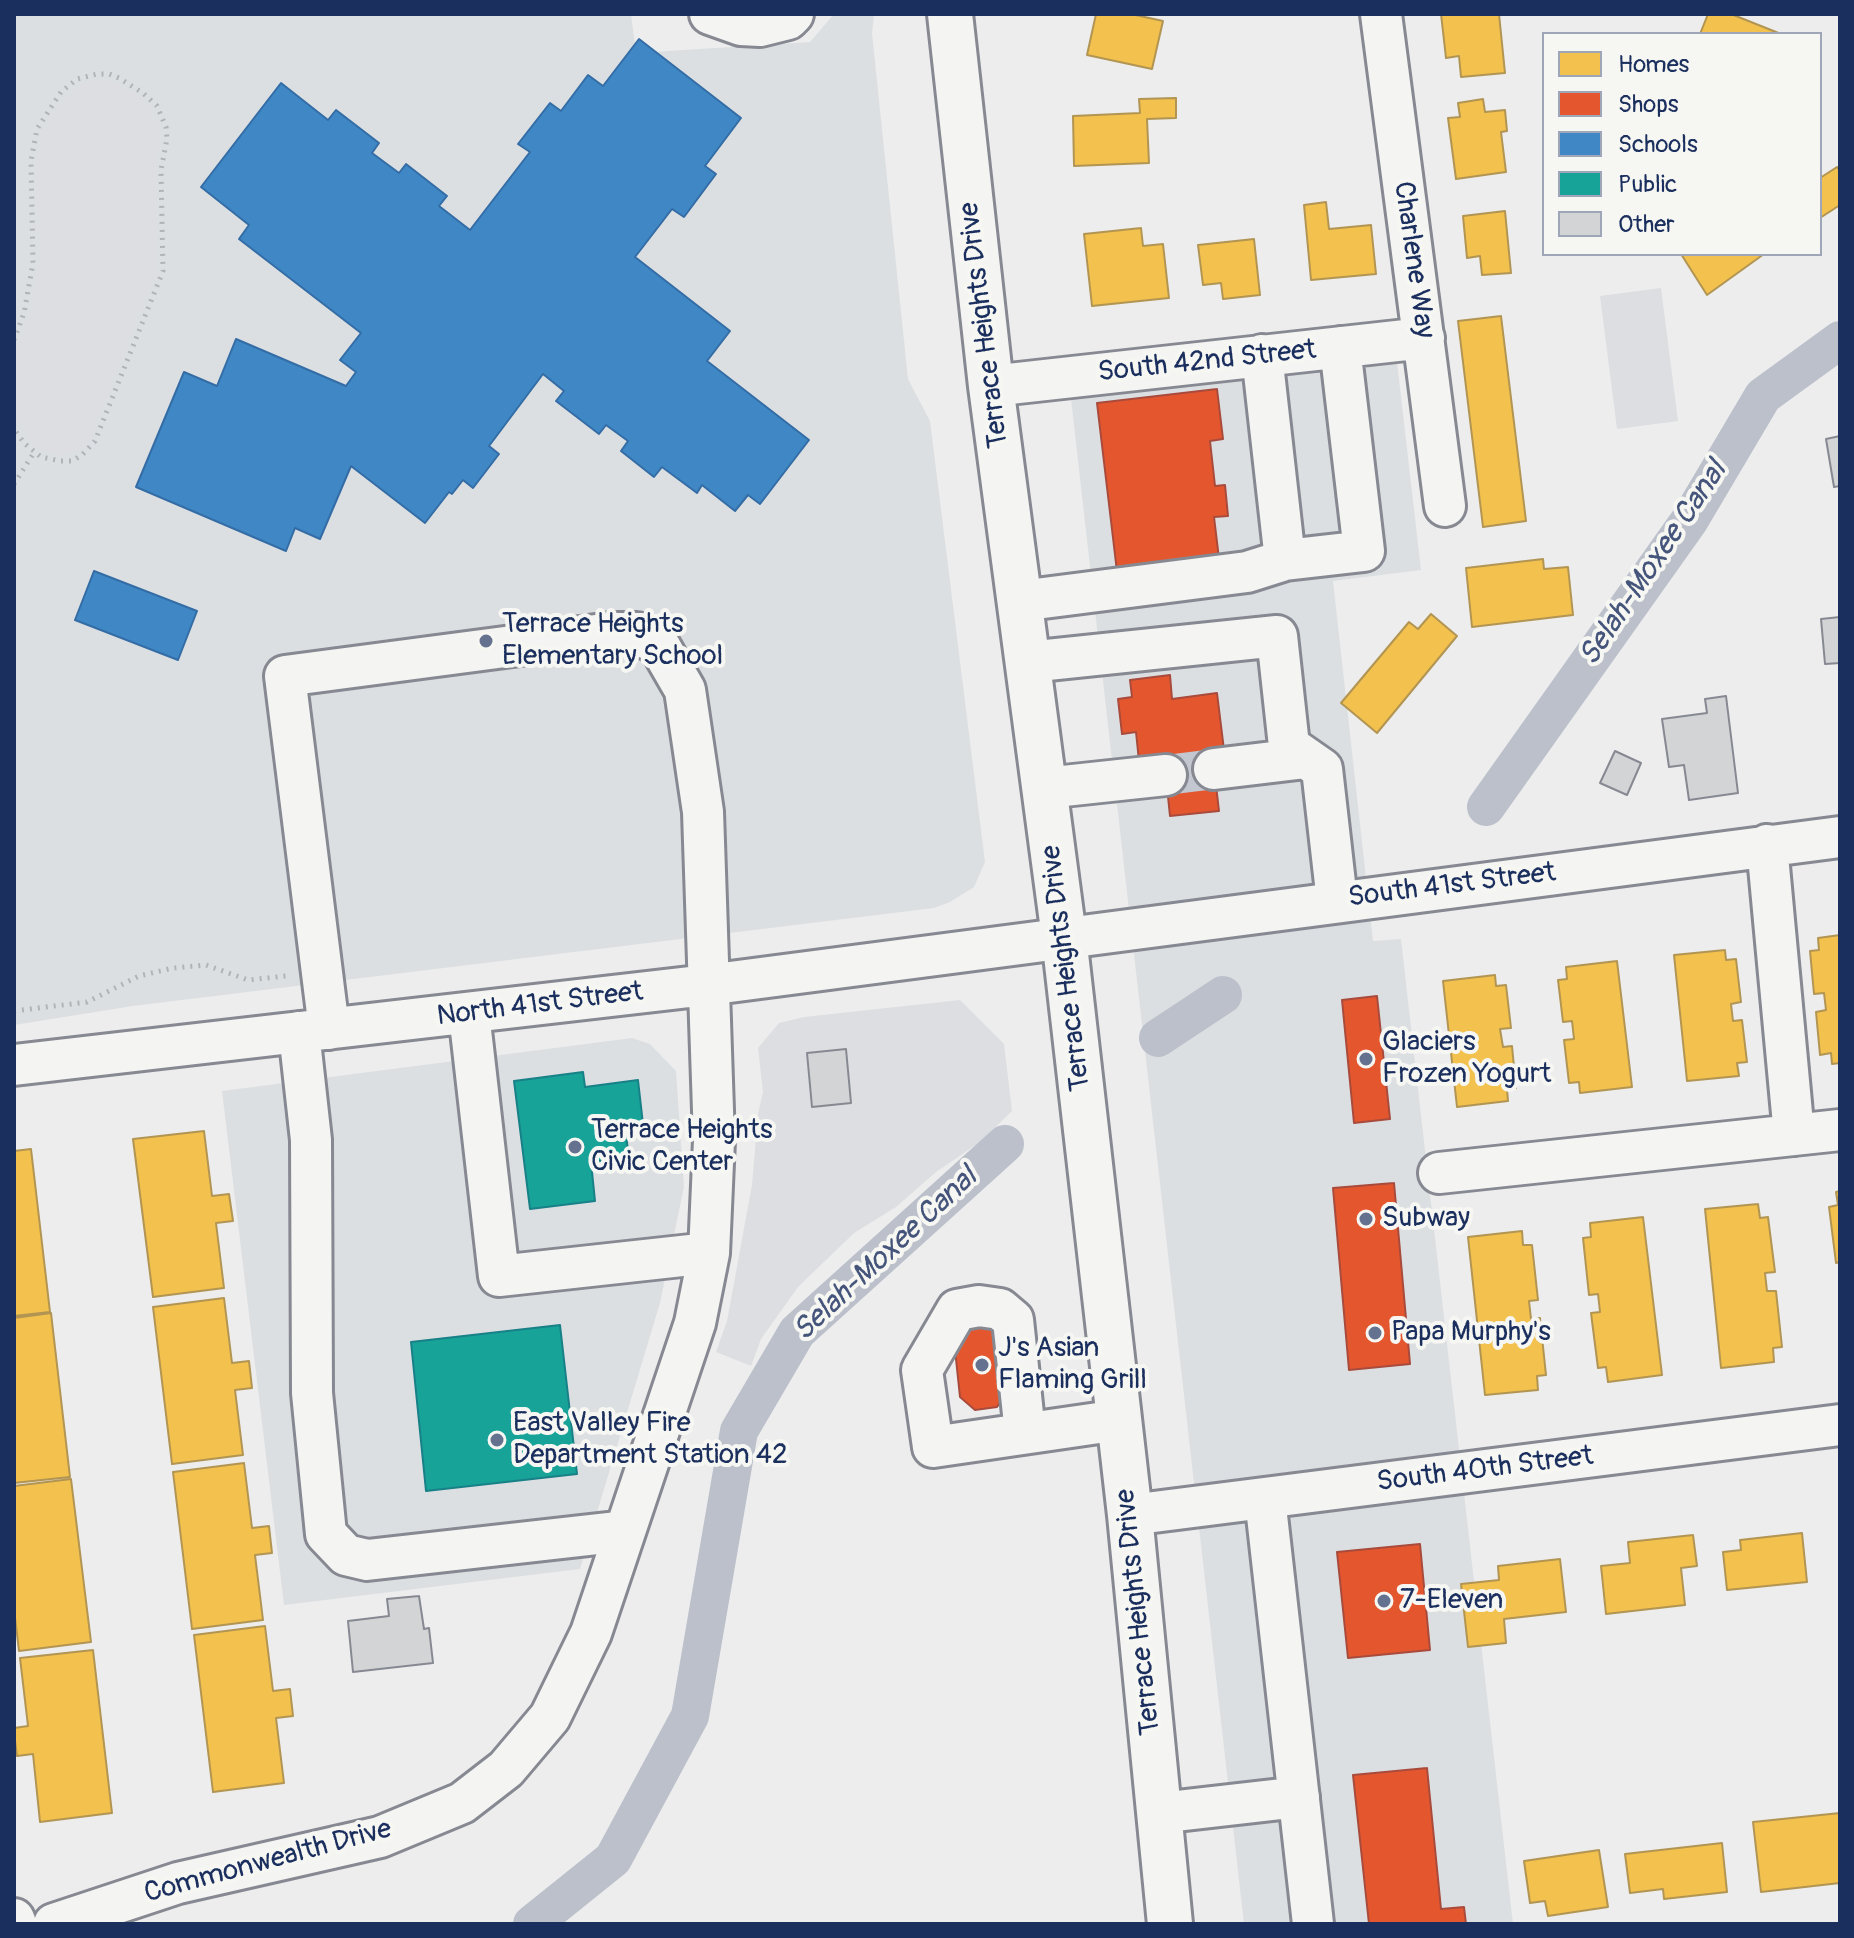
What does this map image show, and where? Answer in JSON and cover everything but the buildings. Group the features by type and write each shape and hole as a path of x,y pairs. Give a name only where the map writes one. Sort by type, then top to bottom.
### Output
{"main road":[{"name":"Terrace Heights Drive","path":"950,14 991,386 1064,937 1130,1515 1170,1924"}],"street":[{"path":"710,14 741,25 760,26 788,19 793,14"},
{"name":"Charlene Way","path":"1381,14 1445,506"},
{"name":"South 42nd Street","path":"991,386 1424,338"},
{"path":"1020,601 1247,572 1285,560 1364,551 1340,347"},
{"path":"1262,355 1285,560"},
{"name":"Commonwealth Drive","path":"54,1924 178,1883 380,1837 462,1803 506,1769 550,1717 591,1633 695,1323 709,1253 714,1140 703,812 685,690 659,645 637,633 611,633 285,676 322,972"},
{"path":"1028,662 1277,636 1289,746 1322,769 1337,901"},
{"path":"1214,769 1306,758"},
{"path":"1045,788 1166,775"},
{"name":"South 41st Street","path":"1064,937 1840,837"},
{"path":"1767,845 1794,1135"},
{"name":"North 41st Street","path":"14,1065 707,985 1064,937"},
{"path":"322,972 314,1030 311,1140 312,1393 326,1534 346,1555 367,1560 625,1531"},
{"path":"469,1013 499,1276 709,1253"},
{"path":"1439,1173 1840,1130"},
{"path":"1025,1433 1013,1320 1000,1309 979,1306 957,1310 922,1370 933,1447 1119,1420"},
{"name":"South 40th Street","path":"1130,1515 1840,1425"},
{"path":"1265,1498 1313,1924"},
{"path":"1159,1813 1299,1797"}],"path":[{"path":"14,340 24,313 33,263 31,161 37,129 68,86 87,76 109,74 143,93 157,106 166,127 161,170 163,271 95,441 82,455 72,461 52,460 24,443 14,429"},
{"path":"14,484 35,451"},
{"path":"14,1011 87,1002 139,976 173,968 206,965 248,980 322,972"}],"shaded area":[{"name":"Terrace Heights Elementary School","path":"14,14 631,14 636,53 810,42 834,14 874,14 872,33 908,379 930,421 985,862 974,887 934,908 133,1006 14,1025"},
{"path":"97,79 116,83 139,97 152,110 161,128 156,170 157,270 91,438 79,451 61,455 36,446 14,417 14,355 30,314 38,263 36,161 42,131 65,96 80,85"},
{"path":"1661,288 1678,421 1617,429 1600,296"},
{"path":"1396,353 1421,570 1333,581 1373,941 1401,939 1513,1924 1244,1924 1070,390"},
{"path":"960,1000 1004,1044 1012,1111 980,1142 936,1172 896,1207 854,1233 798,1287 761,1339 751,1366 716,1352 727,1321 752,1185 763,1092 758,1048 779,1023 804,1017"},
{"path":"632,1038 650,1044 676,1071 684,1187 660,1303 580,1569 284,1605 222,1091"}],"waterway":[{"name":"Selah-Moxee Canal","path":"1486,807 1689,521 1763,396 1840,340"},
{"name":"Selah-Moxee Canal","path":"1158,1038 1223,995"},
{"name":"Selah-Moxee Canal","path":"532,1924 613,1859 690,1716 739,1431 797,1332 1005,1144"}],"tunnel":[{"path":"1166,775 1214,769"}],"place":[{"name":"Terrace Heights Elementary School","path":"486,641"},
{"name":"Glaciers Frozen Yogurt","path":"1366,1059"},
{"name":"Terrace Heights Civic Center","path":"575,1147"},
{"name":"Subway","path":"1366,1219"},
{"name":"Papa Murphy's","path":"1375,1333"},
{"name":"J's Asian Flaming Grill","path":"982,1365"},
{"name":"East Valley Fire Department Station 42","path":"497,1440"},
{"name":"7-Eleven","path":"1384,1601"}]}
